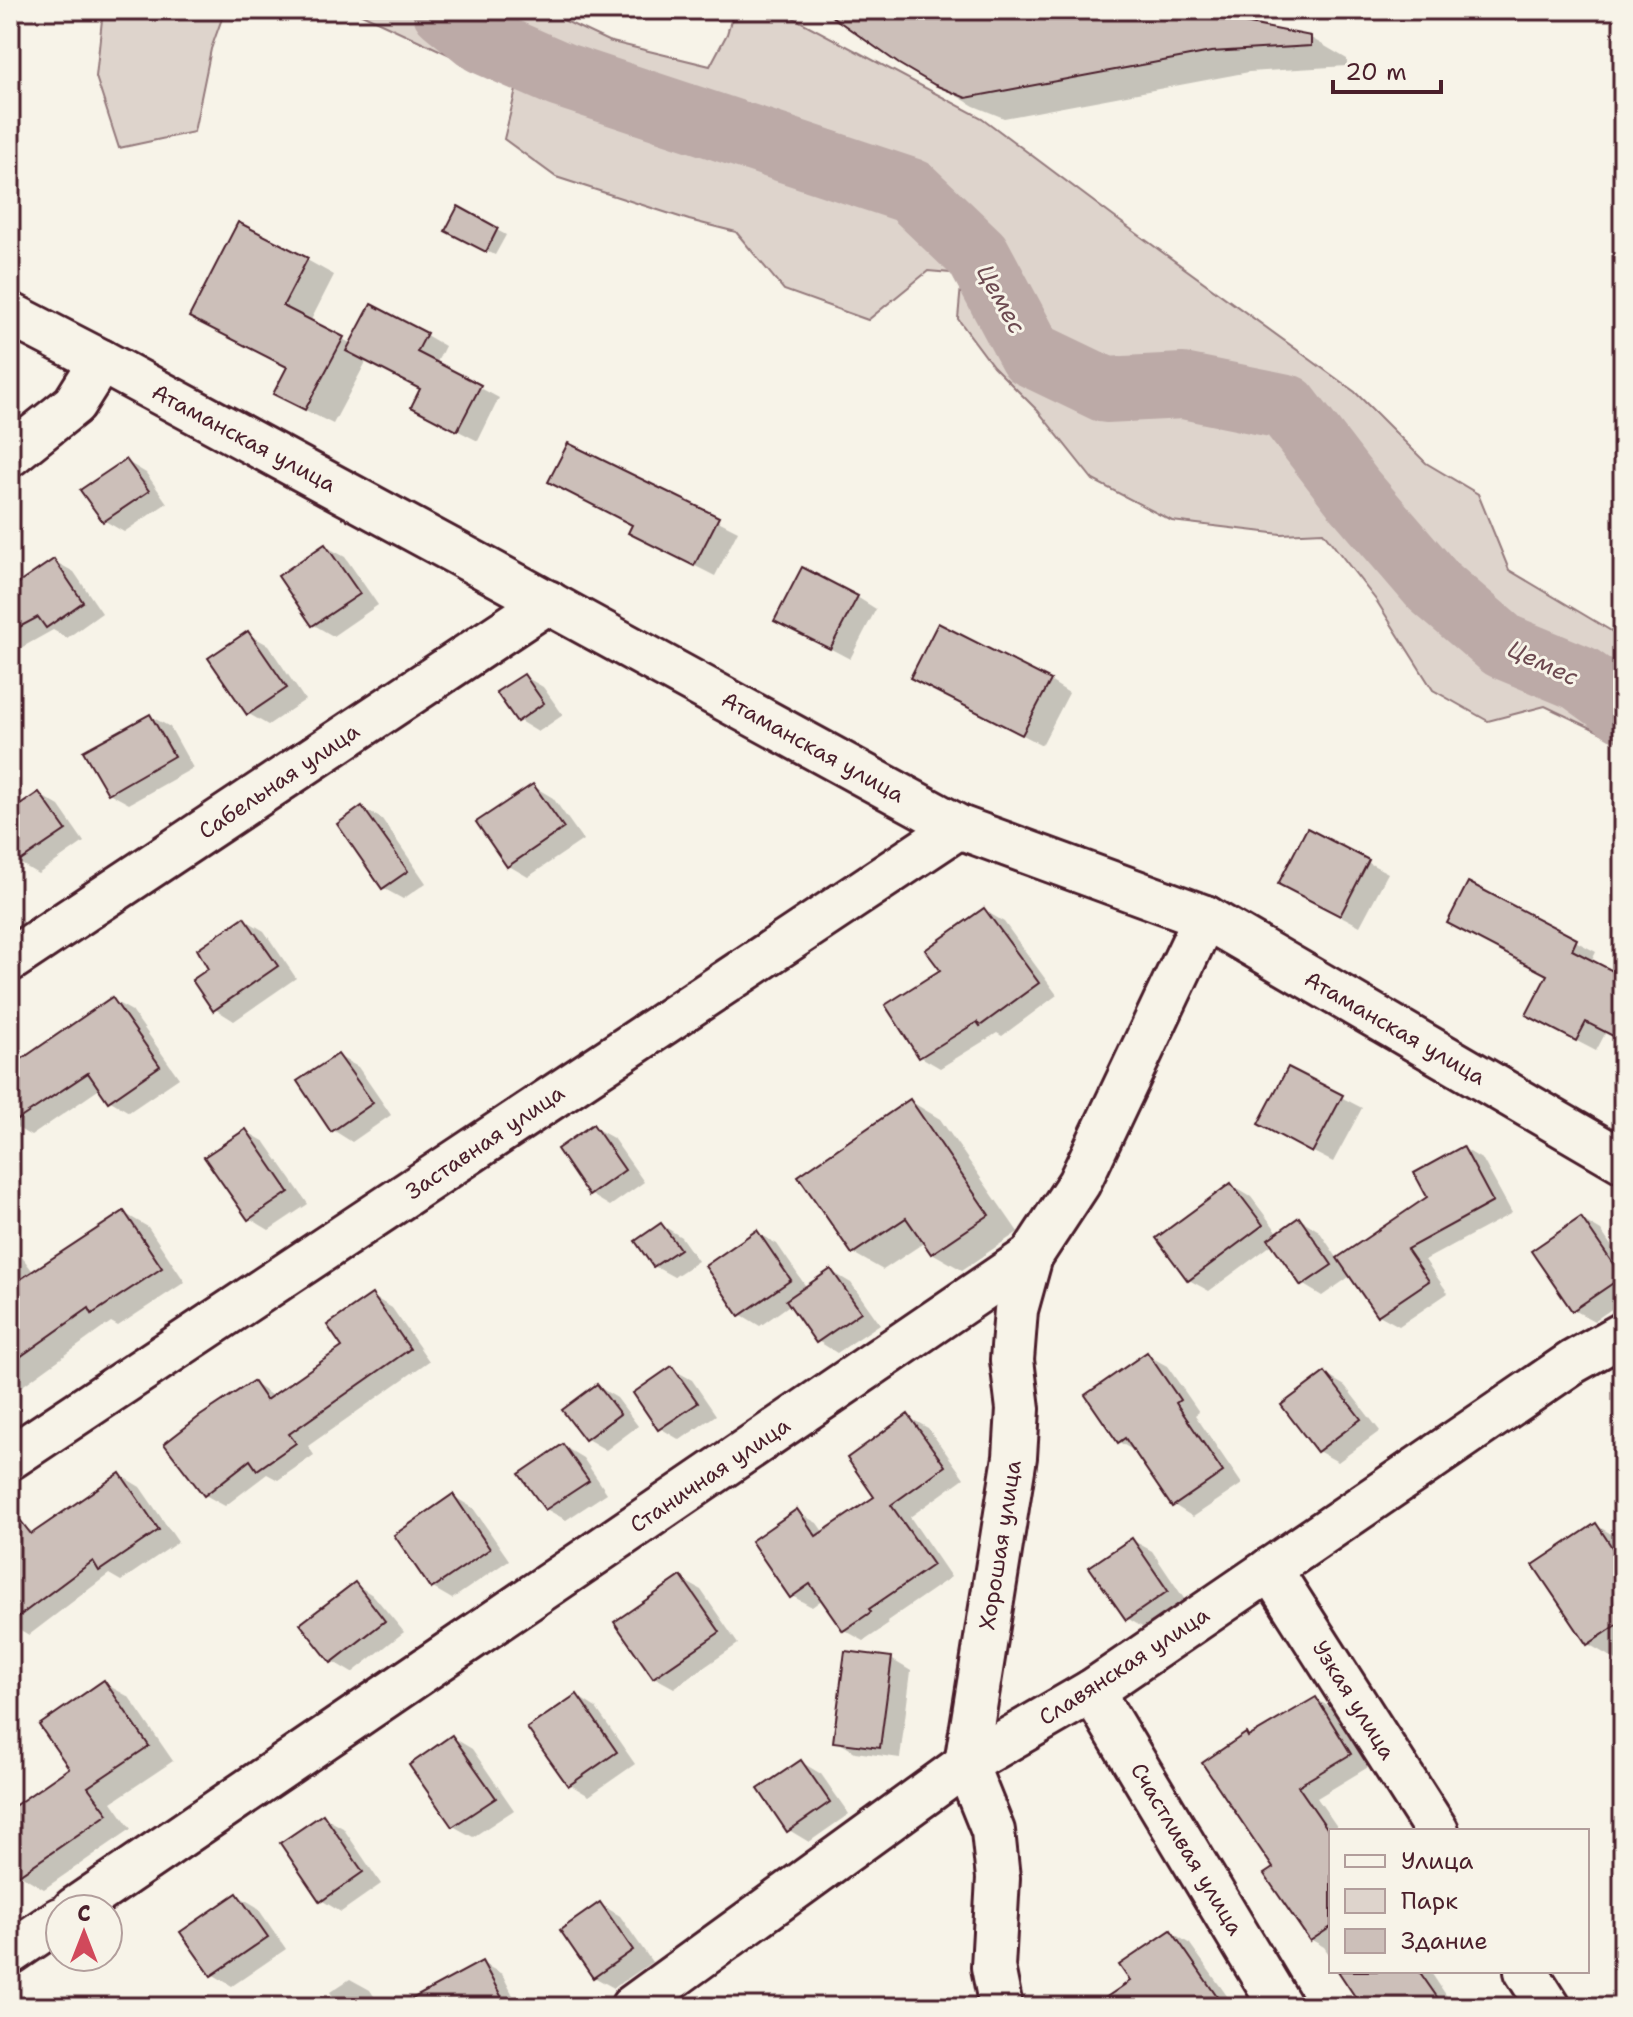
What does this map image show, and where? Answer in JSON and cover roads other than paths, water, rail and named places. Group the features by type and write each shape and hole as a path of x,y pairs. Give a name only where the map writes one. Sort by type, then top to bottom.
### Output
{"street":[{"name":"Атаманская улица","path":"10,314 548,602 959,827 1205,917 1623,1161"},
{"path":"10,455 74,404 101,361"},
{"name":"Сабельная улица","path":"10,960 548,602"},
{"name":"Заставная улица","path":"10,1458 959,827"},
{"name":"Станичная улица","path":"97,1893 1031,1256 1079,1183 1205,917"},
{"name":"Хорошая улица","path":"966,1764 1015,1457 1018,1409 1012,1360 1016,1310 1031,1256"},
{"name":"Славянская улица","path":"632,2007 966,1764 1092,1691 1573,1362 1623,1334"},
{"name":"Узкая улица","path":"1270,1569 1436,1829"},
{"name":"Счастливая улица","path":"1092,1691 1281,2007"},
{"path":"966,1764 993,1831 998,1878 993,1967 1001,2007"},
{"path":"10,1953 44,1930"},
{"path":"1527,1973 1549,2007"}],"waterway":[{"name":"Цемес","path":"445,10 483,41 561,75 911,191 978,255 1031,354 1106,390 1183,386 1287,407 1353,493 1433,586 1503,646 1580,678 1623,709"}]}
